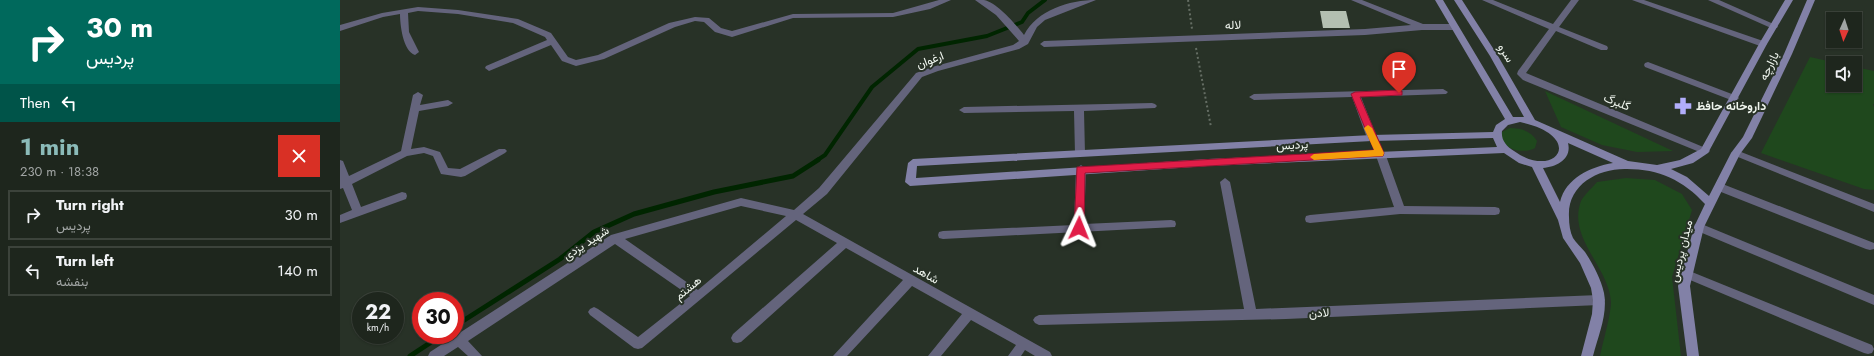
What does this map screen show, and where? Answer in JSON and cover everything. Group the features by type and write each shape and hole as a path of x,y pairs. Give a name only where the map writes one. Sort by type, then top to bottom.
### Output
{"street":[{"path":"340,28 382,15 418,9 458,12 515,21 548,35 566,59 576,63 601,56 672,24 695,19 706,20 718,30 732,34 792,16 893,15 927,7 947,0"},
{"path":"979,0 989,5 1008,21 1026,42 1037,22 1059,10 1092,0"},
{"path":"1355,0 1422,27 1455,27"},
{"path":"1439,0 1510,120"},
{"name":"سرو","path":"1458,0 1494,56 1531,121"},
{"path":"1486,0 1604,48"},
{"path":"1554,27 1575,0"},
{"path":"1636,0 1763,44"},
{"path":"1712,0 1774,26"},
{"name":"بازارچه","path":"1656,169 1679,165 1695,159 1705,151 1763,44 1789,0"},
{"name":"بازارچه","path":"1710,203 1720,187 1736,153 1747,138 1788,54 1811,0"},
{"path":"404,11 405,32 415,52"},
{"name":"لاله","path":"1044,44 1365,32 1422,27"},
{"name":"گلبرگ","path":"1554,27 1521,74 1526,78 1705,151"},
{"path":"489,68 552,41"},
{"name":"ارغوان","path":"794,214 822,191 919,75 935,69 1016,48 1026,42"},
{"path":"1648,64 1734,98"},
{"path":"1254,97 1442,92"},
{"path":"1355,94 1372,138 1380,153 1400,210"},
{"path":"405,153 418,95"},
{"path":"415,109 448,103"},
{"path":"964,110 1152,106"},
{"path":"1079,107 1081,170 1079,228"},
{"path":"1554,132 1563,143 1564,150 1562,157 1556,161 1536,164 1514,156 1505,150 1499,143 1497,135 1498,129 1510,120 1531,121 1542,124 1554,132 1627,165"},
{"name":"پردیس","path":"1497,135 1372,138 913,163 910,182 1081,170 1380,153 1505,150"},
{"path":"343,184 405,153 424,150 437,154 445,171 461,173 502,151"},
{"path":"1736,153 1874,208"},
{"path":"340,164 343,184 358,211"},
{"path":"1536,164 1563,219 1569,240 1581,255 1592,276 1599,300 1596,322 1587,356"},
{"path":"1563,219 1564,204 1568,192 1576,182 1585,176 1607,168 1627,165 1656,169 1684,178 1698,188 1710,203"},
{"path":"1225,182 1251,314"},
{"path":"1720,187 1870,246"},
{"path":"340,219 358,211 402,196"},
{"name":"شهید یزدی","path":"464,337 615,238 742,202 794,214"},
{"name":"میدان پردیس","path":"1693,356 1684,286 1698,227 1710,203"},
{"path":"1310,219 1400,210 1495,211"},
{"name":"شاهد","path":"794,214 969,314 1046,356"},
{"name":"هشتم","path":"594,312 638,344 698,296 794,214"},
{"path":"943,235 1171,224"},
{"path":"1698,227 1874,300"},
{"path":"615,238 698,296"},
{"path":"737,338 844,242"},
{"path":"1687,274 1868,349"},
{"path":"839,356 910,280"},
{"name":"لادن","path":"1039,320 1294,314 1599,300"},
{"path":"934,356 969,314"},
{"name":"شهید یزدی","path":"434,356 453,344"},
{"path":"463,344 476,356"},
{"path":"1014,356 1023,344"}],"path":[{"path":"1188,0 1211,127"}],"green space":[{"path":"1810,57 1826,61 1826,92 1862,92 1862,68 1874,71 1874,190 1864,189 1761,153"},
{"path":"1545,91 1673,151 1637,152 1602,145 1561,127"},
{"path":"1510,128 1522,129 1529,132 1537,141 1535,148 1525,151 1513,149 1504,143 1502,132"},
{"path":"1626,178 1655,180 1682,194 1692,210 1672,277 1681,356 1600,356 1611,307 1609,289 1584,240 1578,215 1581,201 1597,182"}],"building":[{"path":"1320,11 1346,11 1350,28 1323,28"}],"waterway":[{"path":"816,161 825,155 872,87 918,49 987,36 1022,22 1028,13 1045,0"},
{"path":"464,320 560,259 594,232 634,214 714,192 793,176 818,160"},
{"path":"410,356 428,344"}],"slow traffic":[{"path":"1314,157 1380,153 1368,128"}],"place":[{"name":"داروخانه حافظ","path":"1683,106"}],"route":[{"path":"1079,228 1081,170 1380,153 1372,138 1355,94 1399,93"}]}
